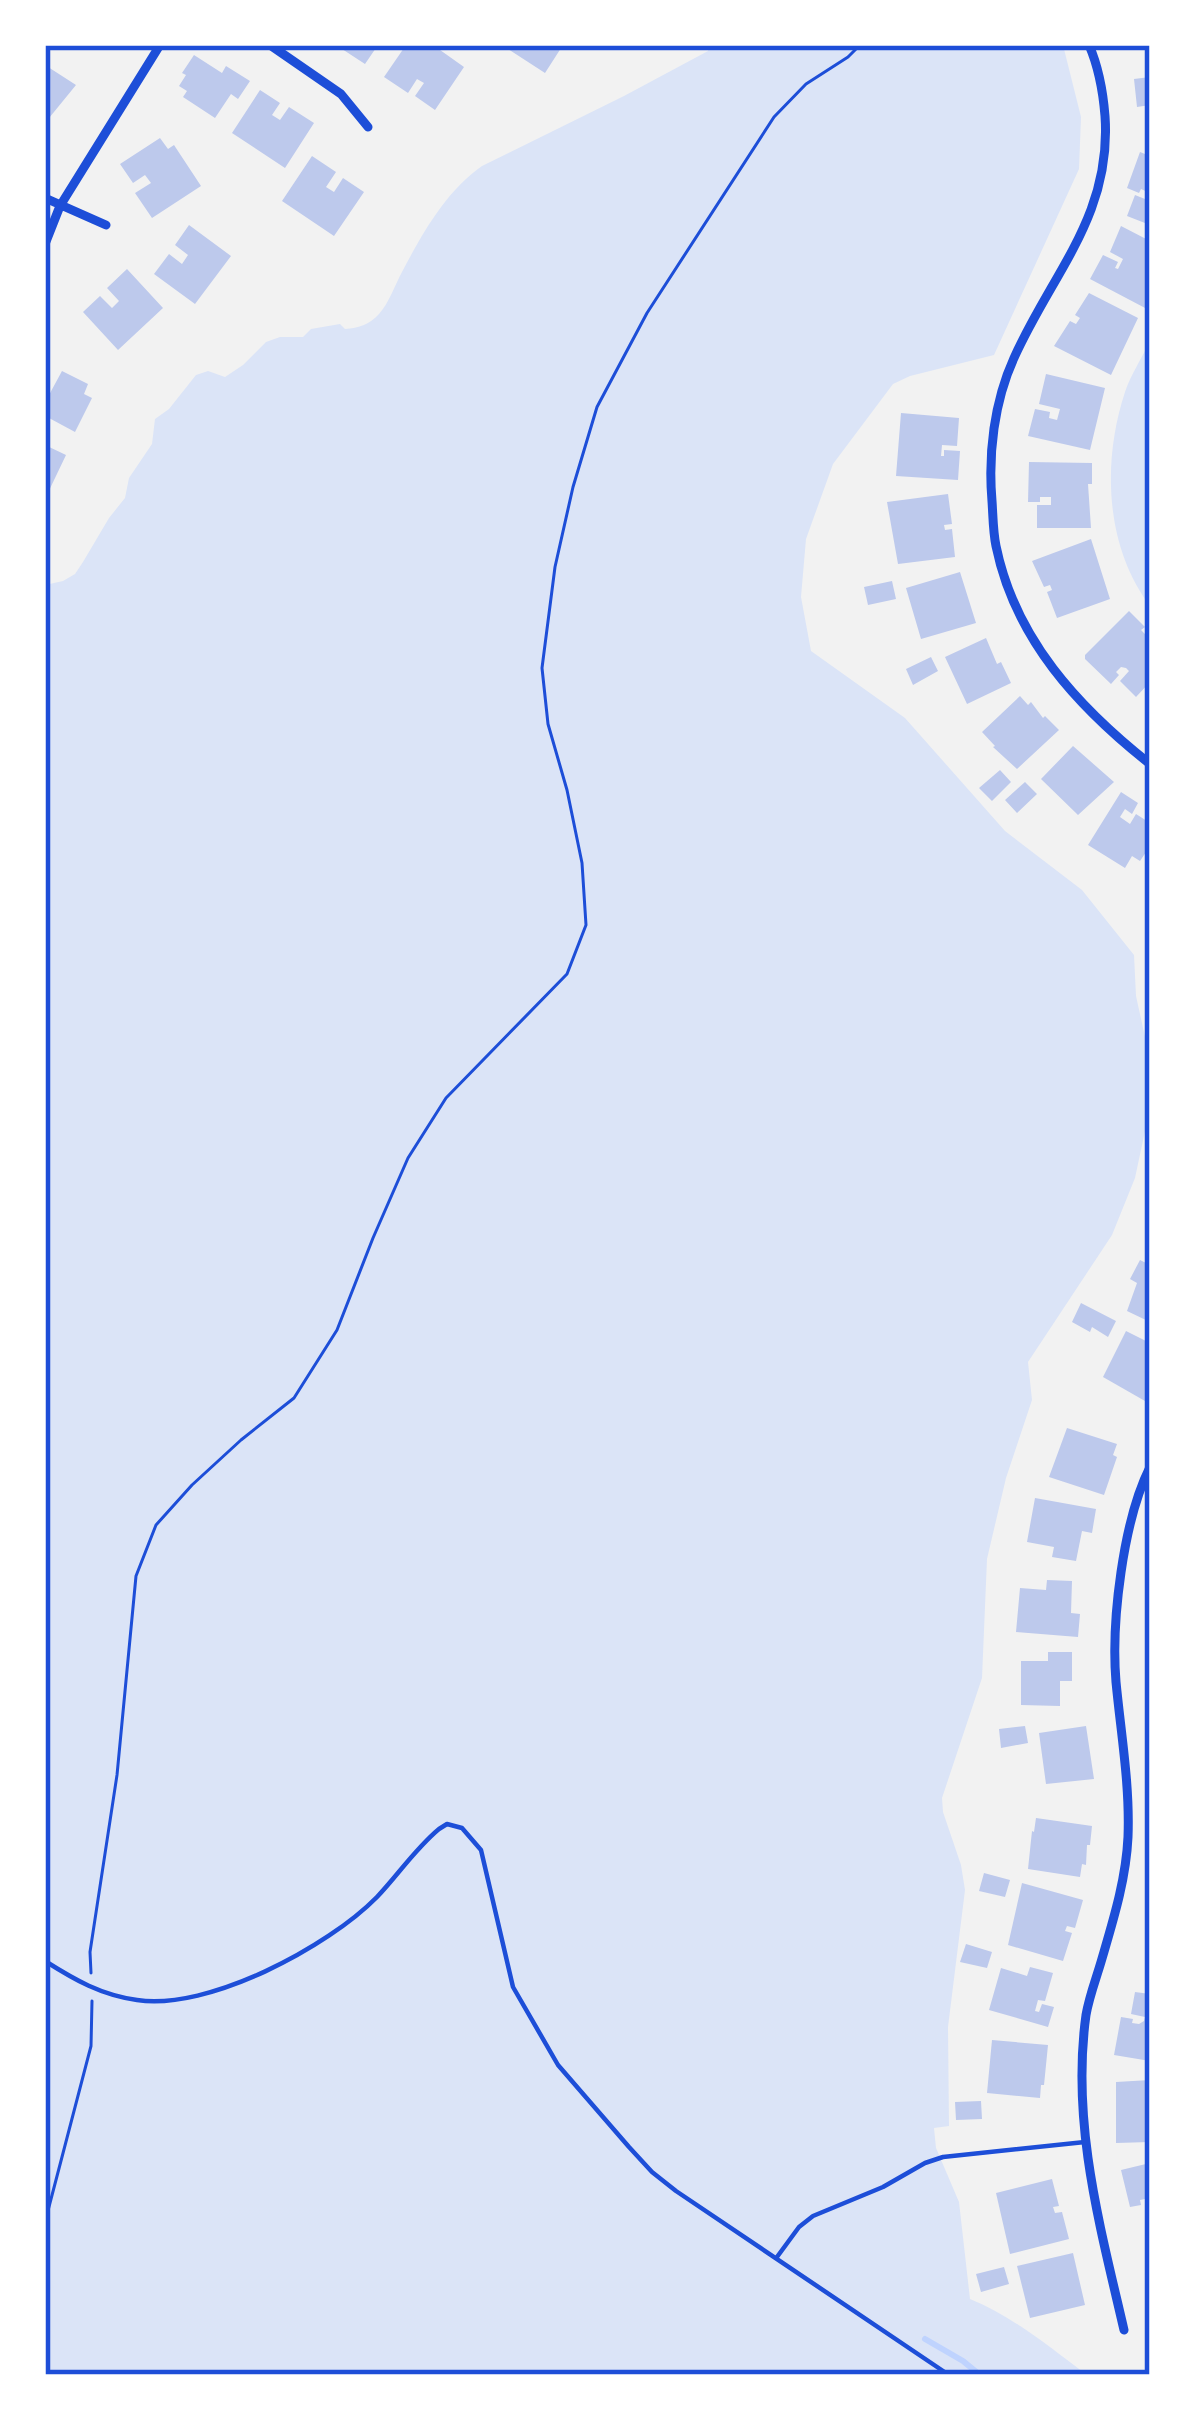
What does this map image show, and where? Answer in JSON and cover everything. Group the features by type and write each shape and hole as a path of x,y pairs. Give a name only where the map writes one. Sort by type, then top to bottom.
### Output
{"street":[{"path":"45,244 60,206 160,45"},
{"path":"270,45 341,94 368,127"},
{"path":"1089,45 1103,90 1104,173 1086,224 1013,359 1002,392 989,469 996,545 1028,634 1075,698 1150,764"},
{"path":"45,198 106,225"},
{"path":"1124,2330 1091,2185 1081,2097 1087,2010 1115,1913 1128,1841 1129,1795 1115,1633 1131,1526 1150,1467"}],"lane":[{"path":"45,1960 92,1989 142,2001 186,1998 243,1982 316,1944 357,1914 439,1829 447,1824 462,1828 481,1850 513,1987 558,2065 652,2171 949,2375"},
{"path":"778,2257 813,2216 883,2187 925,2163 943,2157 1085,2142"}],"path":[{"path":"45,2222 91,2046 90,1952 122,1734 136,1576 156,1526 209,1470 294,1398 337,1330 408,1158 446,1098 568,974 586,925 582,863 548,724 542,668 555,567 597,406 647,313 774,117 806,84 860,45"}],"shaded area":[{"path":"709,45 1063,45 1081,117 1079,169 994,355 893,384 833,464 806,539 801,597 811,651 905,718 1005,831 1082,890 1134,955 1136,996 1149,1055 1148,1117 1135,1178 1112,1235 1028,1362 1032,1400 1006,1478 987,1559 982,1678 942,1798 965,1890 948,2027 949,2126 934,2128 936,2148 959,2202 970,2299 1016,2324 1087,2375 45,2375 45,585 75,574 125,498 129,478 152,444 155,419 196,375 208,371 225,377 266,342 280,337 303,337 311,329 340,324 355,328 372,320 386,305 436,214 469,176 708,51"},
{"path":"1150,341 1150,606 1124,557 1116,530 1111,475 1125,392"}],"building":[{"path":"345,45 378,45 365,64 342,49"},
{"path":"406,45 433,45 464,67 435,110 415,96 424,83 417,79 408,93 384,77"},
{"path":"502,45 563,45 545,73"},
{"path":"194,55 222,73 226,66 250,81 238,99 231,94 215,118 183,97 187,91 179,86"},
{"path":"45,65 76,85 45,123"},
{"path":"1150,77 1150,105 1137,107 1134,79"},
{"path":"260,90 280,103 272,115 280,120 289,107 314,123 285,168 232,133"},
{"path":"160,138 168,149 174,145 201,186 152,218 135,193 151,183 145,175 133,183 120,164"},
{"path":"1140,152 1150,156 1150,193 1127,188"},
{"path":"312,156 336,172 326,187 334,192 343,178 364,192 334,236 282,201"},
{"path":"1135,195 1150,201 1150,225 1127,216"},
{"path":"189,225 231,256 195,304 154,274 169,254 182,264 188,255 175,245"},
{"path":"1121,226 1150,241 1147,309 1090,279 1103,255 1118,262 1118,269 1123,259 1110,252"},
{"path":"127,269 163,308 118,350 83,312 100,296 112,308 119,301 107,288"},
{"path":"1089,293 1138,318 1111,375 1054,346 1070,321 1076,324 1080,318 1075,315"},
{"path":"62,371 88,384 84,394 92,398 75,432 49,418 45,426 45,392 49,395"},
{"path":"1046,374 1105,388 1090,450 1028,436 1035,409 1050,412 1049,418 1057,420 1060,409 1039,404"},
{"path":"901,413 959,418 957,446 942,445 941,456 944,450 960,451 958,480 896,476"},
{"path":"45,445 66,455 45,499"},
{"path":"1029,462 1092,463 1092,484 1088,484 1091,528 1037,528 1037,505 1051,505 1051,497 1028,502"},
{"path":"948,494 952,524 944,525 945,530 952,529 955,557 898,564 887,502"},
{"path":"1091,539 1110,599 1057,618 1047,592 1052,590 1050,585 1044,587 1032,561"},
{"path":"960,572 976,623 921,639 906,588"},
{"path":"892,581 896,599 868,605 864,587"},
{"path":"1129,611 1150,639 1150,682 1136,697 1120,681 1129,671 1126,668 1116,672 1119,675 1111,684 1085,659"},
{"path":"986,638 1011,683 967,704 945,657"},
{"path":"931,657 938,671 913,685 906,669"},
{"path":"1020,696 1059,730 1017,769 982,732"},
{"path":"1073,746 1114,782 1078,815 1041,779"},
{"path":"1000,770 1011,782 992,801 979,788"},
{"path":"1025,782 1037,794 1017,813 1005,800"},
{"path":"1121,792 1138,803 1132,814 1125,809 1120,817 1130,824 1136,814 1150,823 1150,846 1140,861 1132,856 1125,868 1088,845"},
{"path":"1140,1260 1150,1265 1150,1322 1127,1311 1137,1283 1130,1279"},
{"path":"1081,1303 1116,1321 1108,1337 1072,1322"},
{"path":"1126,1331 1150,1343 1150,1391 1145,1401 1103,1377"},
{"path":"1067,1428 1117,1444 1104,1495 1049,1477"},
{"path":"1035,1498 1096,1509 1092,1533 1082,1531 1076,1561 1052,1557 1054,1547 1027,1542"},
{"path":"1047,1580 1072,1581 1071,1613 1080,1614 1078,1637 1016,1632 1020,1588 1046,1590"},
{"path":"1048,1652 1072,1652 1072,1681 1060,1681 1060,1706 1021,1705 1021,1661 1048,1661"},
{"path":"1025,1726 1028,1743 1001,1748 999,1729"},
{"path":"1086,1726 1094,1779 1046,1784 1039,1733"},
{"path":"1036,1818 1092,1826 1080,1877 1028,1869"},
{"path":"984,1873 1010,1880 1005,1897 979,1891"},
{"path":"1022,1883 1083,1900 1075,1928 1067,1926 1065,1931 1072,1933 1063,1961 1008,1945"},
{"path":"966,1944 992,1952 987,1968 960,1962"},
{"path":"1030,1967 1053,1973 1045,2001 1038,2000 1035,2011 1042,2004 1054,2007 1048,2027 989,2010 1001,1968 1027,1976"},
{"path":"1135,1992 1150,1994 1150,2061 1114,2055 1121,2017 1133,2019 1132,2023 1144,2021 1145,2017 1131,2014"},
{"path":"992,2040 1048,2045 1040,2098 987,2093"},
{"path":"1150,2080 1150,2142 1116,2143 1116,2082"},
{"path":"981,2101 982,2119 956,2120 955,2102"},
{"path":"1150,2163 1150,2198 1130,2207 1121,2170"},
{"path":"1052,2179 1059,2206 1053,2207 1055,2213 1062,2212 1069,2239 1010,2254 996,2193"},
{"path":"1073,2253 1085,2305 1030,2318 1017,2266"},
{"path":"1004,2267 1009,2284 981,2292 976,2274"}],"waterway":[{"path":"925,2339 980,2375"}]}
